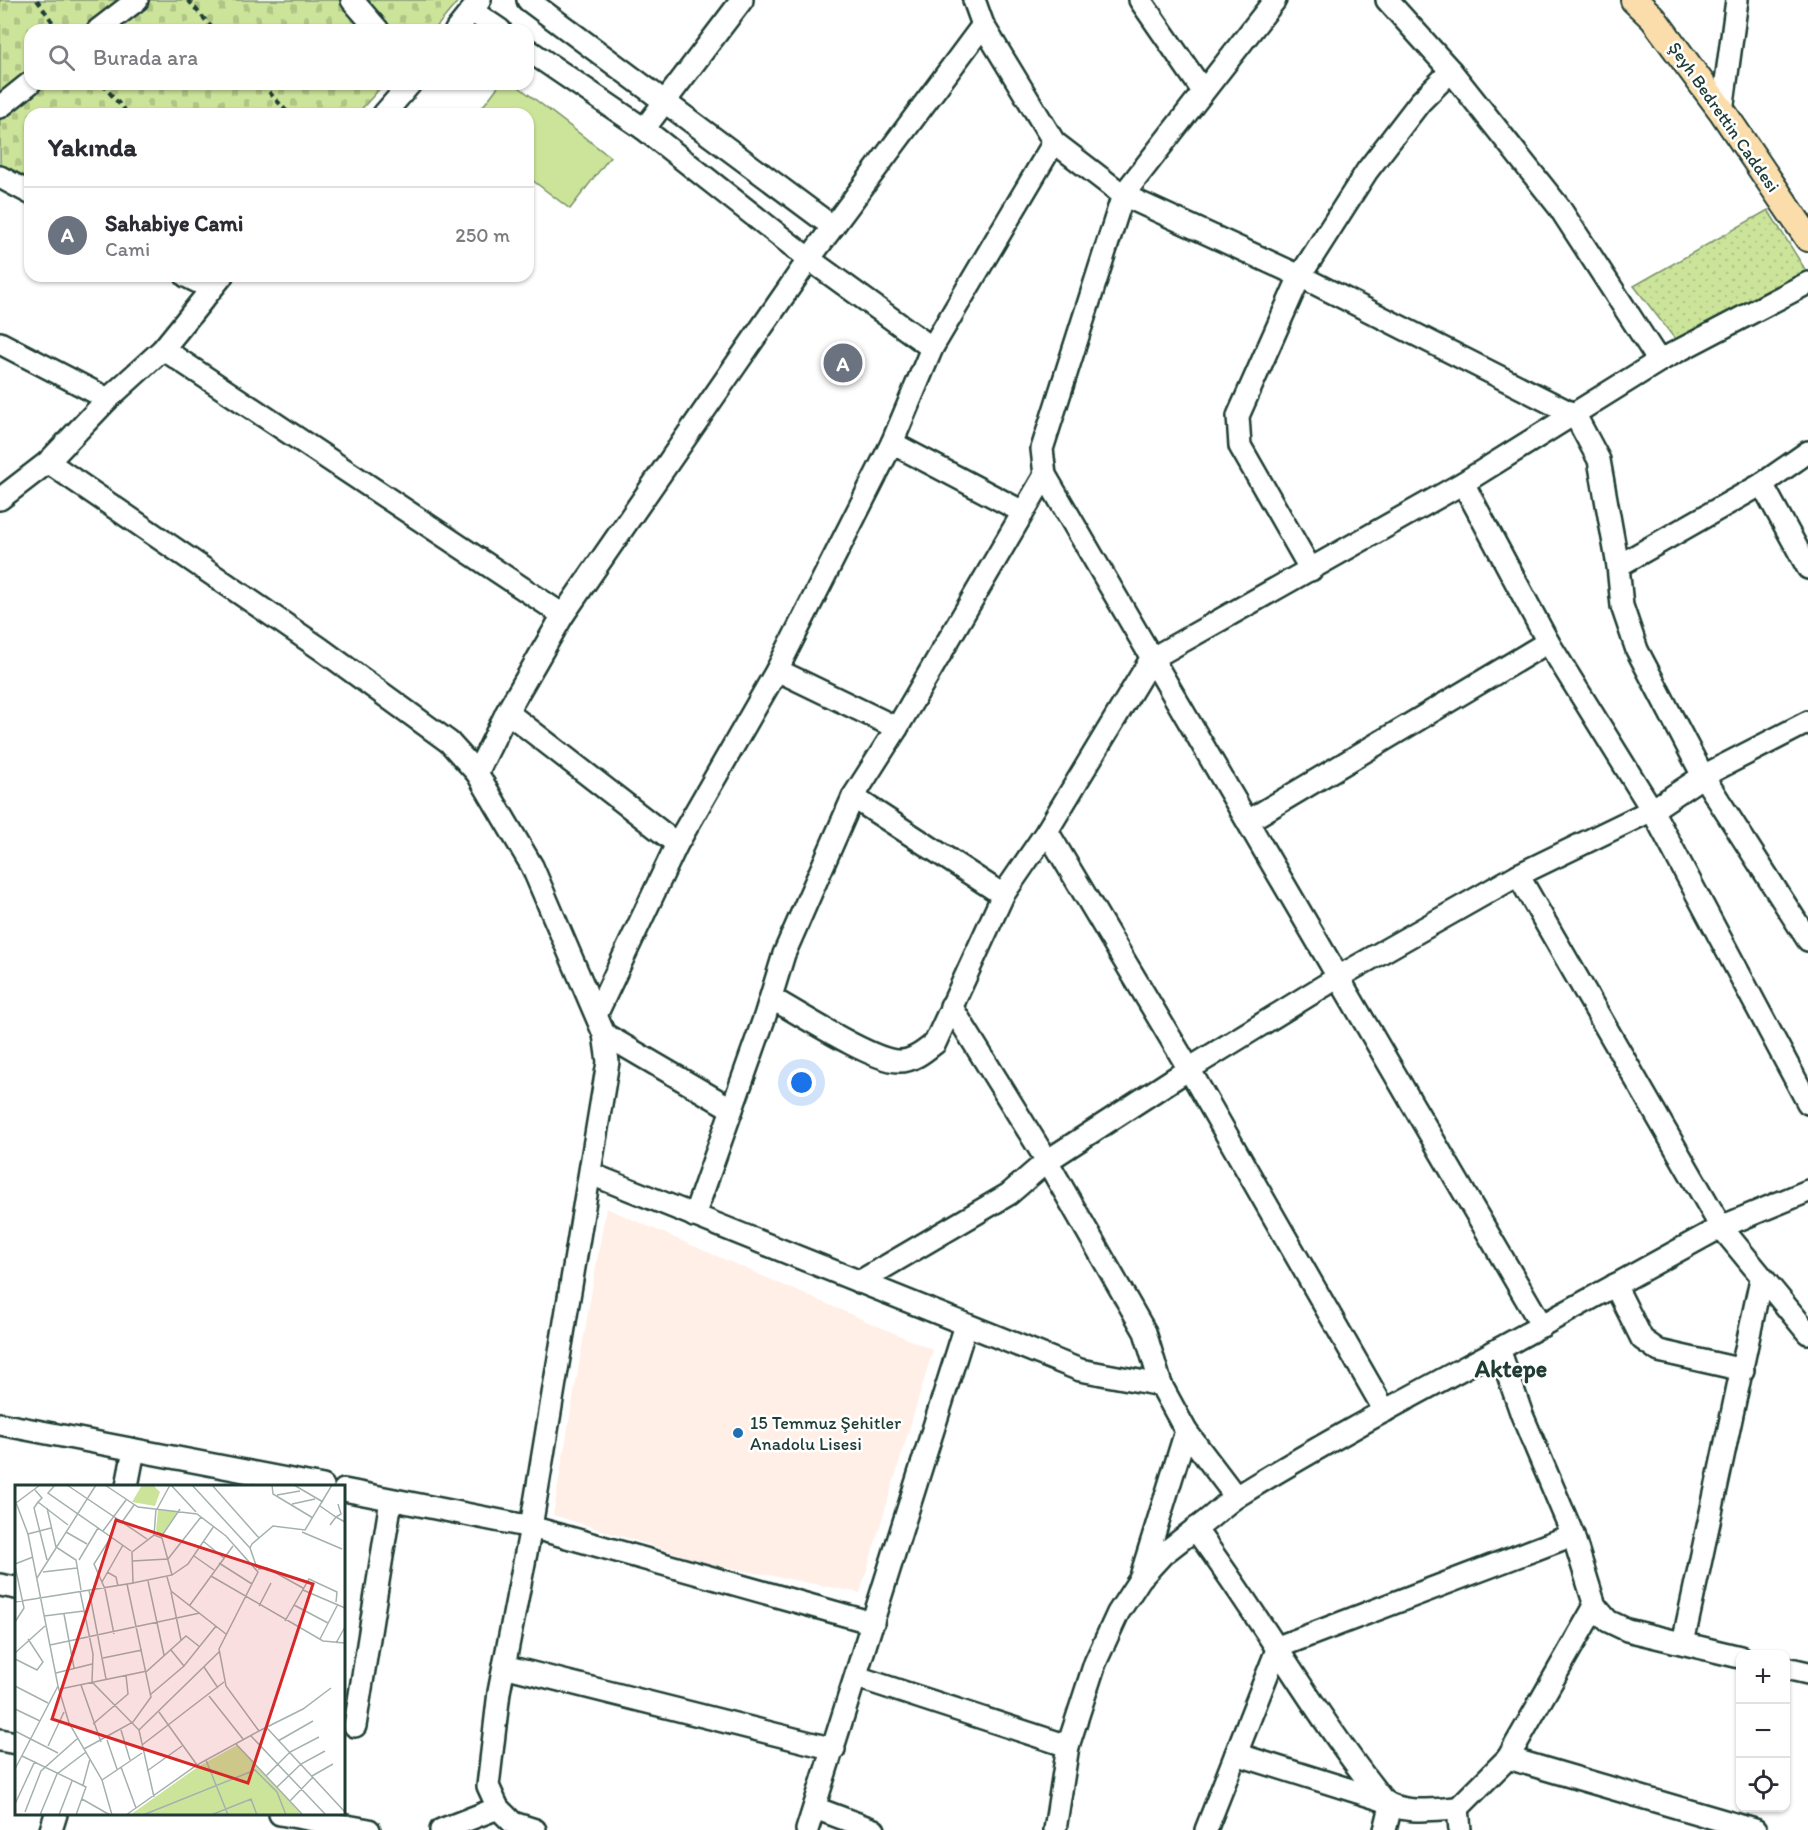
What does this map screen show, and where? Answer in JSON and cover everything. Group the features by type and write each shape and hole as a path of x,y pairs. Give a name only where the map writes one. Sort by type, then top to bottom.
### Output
{"main road":[{"name":"Şeyh Bedrettin Caddesi","path":"1634,0 1653,18 1722,111 1808,238"}],"street":[{"path":"106,24 137,0"},
{"path":"352,0 373,24"},
{"path":"528,0 833,227"},
{"path":"644,129 742,0"},
{"path":"974,0 983,25 1054,142 1123,195 1300,276 1575,415 1599,460 1618,566 1622,606 1638,650 1703,777 1808,940"},
{"path":"1140,0 1203,91"},
{"path":"1275,0 1123,195 1042,449 1045,475 1151,659 1340,976 1542,1326"},
{"path":"1387,0 1451,72 1559,207 1659,361"},
{"path":"1722,111 1737,0"},
{"path":"461,24 476,5 494,24"},
{"path":"477,773 507,712 562,615 808,259 983,25"},
{"path":"534,54 644,129 808,259 932,348"},
{"path":"1311,570 1240,446 1238,416 1300,276 1367,171 1420,102 1451,72"},
{"path":"0,107 24,89"},
{"path":"389,108 405,90"},
{"path":"597,1013 677,844 777,670 892,443 932,348 1054,142"},
{"path":"0,177 24,190"},
{"path":"0,499 48,462 108,399 163,349 216,282"},
{"path":"771,998 878,1057 900,1062 919,1056 935,1043 1003,895 1047,831 1151,659 1464,483 1659,361 1808,283"},
{"path":"0,343 108,399"},
{"path":"163,349 562,615"},
{"path":"892,443 1023,512"},
{"path":"1618,566 1762,484 1808,452"},
{"path":"48,462 321,649 449,742 477,773 532,866 597,1013 604,1034 608,1062 531,1527 504,1666 488,1786 505,1818 535,1830"},
{"path":"694,1215 771,998 784,954 854,797 1045,475"},
{"path":"1464,483 1548,642 1652,810 1808,1103"},
{"path":"1762,484 1808,568"},
{"path":"1248,821 1548,642"},
{"path":"777,670 897,728"},
{"path":"507,712 677,844"},
{"path":"859,1282 1009,1194 1047,1161 1189,1069 1340,976 1518,875 1652,810 1703,777 1808,722"},
{"path":"854,797 1003,895"},
{"path":"1047,831 1189,1069 1385,1411"},
{"path":"1518,875 1722,1227 1761,1279 1808,1333"},
{"path":"951,1006 1047,1161 1145,1332 1161,1385 1186,1431 1236,1497"},
{"path":"604,1034 732,1109"},
{"path":"591,1174 1080,1370 1161,1385"},
{"path":"1054,1830 1068,1746 1095,1663 1118,1613 1140,1579 1163,1554 1214,1517 1236,1497 1385,1411 1722,1227 1808,1191"},
{"path":"1683,1643 1761,1279"},
{"path":"1615,1285 1642,1339 1659,1351 1743,1370"},
{"path":"807,1830 966,1325"},
{"path":"1499,1349 1521,1415 1572,1534 1595,1606 1608,1621 1627,1630 1736,1656"},
{"path":"0,1424 318,1485"},
{"path":"1140,1579 1186,1431"},
{"path":"127,1485 134,1450"},
{"path":"345,1490 531,1527 873,1623"},
{"path":"355,1726 391,1500"},
{"path":"1195,1529 1278,1647 1342,1749 1387,1803 1385,1830"},
{"path":"1206,1830 1278,1647 1572,1534"},
{"path":"0,1585 15,1588"},
{"path":"1236,1754 1387,1803 1458,1808 1508,1758 1595,1606"},
{"path":"504,1666 834,1749"},
{"path":"1790,1669 1808,1673"},
{"path":"857,1677 1068,1746"},
{"path":"0,1740 15,1743"},
{"path":"1508,1758 1754,1830"},
{"path":"815,1808 874,1830"},
{"path":"1458,1808 1460,1830"},
{"path":"51,1830 56,1815"},
{"path":"286,1815 369,1830"},
{"path":"441,1830 505,1818"}],"path":[{"path":"37,0 54,24"},
{"path":"188,0 209,24"},
{"path":"107,90 123,108"},
{"path":"267,90 284,108"}],"shaded area":[{"name":"15 Temmuz Şehitler Anadolu Lisesi","path":"606,1208 933,1350 860,1593 711,1564 553,1515"}],"green space":[{"path":"0,0 459,0 439,24 24,24 24,90 379,90 362,108 24,108 24,190 0,177"},
{"path":"495,90 523,90 610,157 570,209 534,182 534,108 482,108"},
{"path":"1768,210 1808,274 1685,352 1634,286"}],"place":[{"name":"Sahabiye Cami","path":"843,363"},
{"name":"15 Temmuz Şehitler Anadolu Lisesi","path":"738,1433"}],"district":[{"name":"Aktepe","path":"1511,1369"}]}
